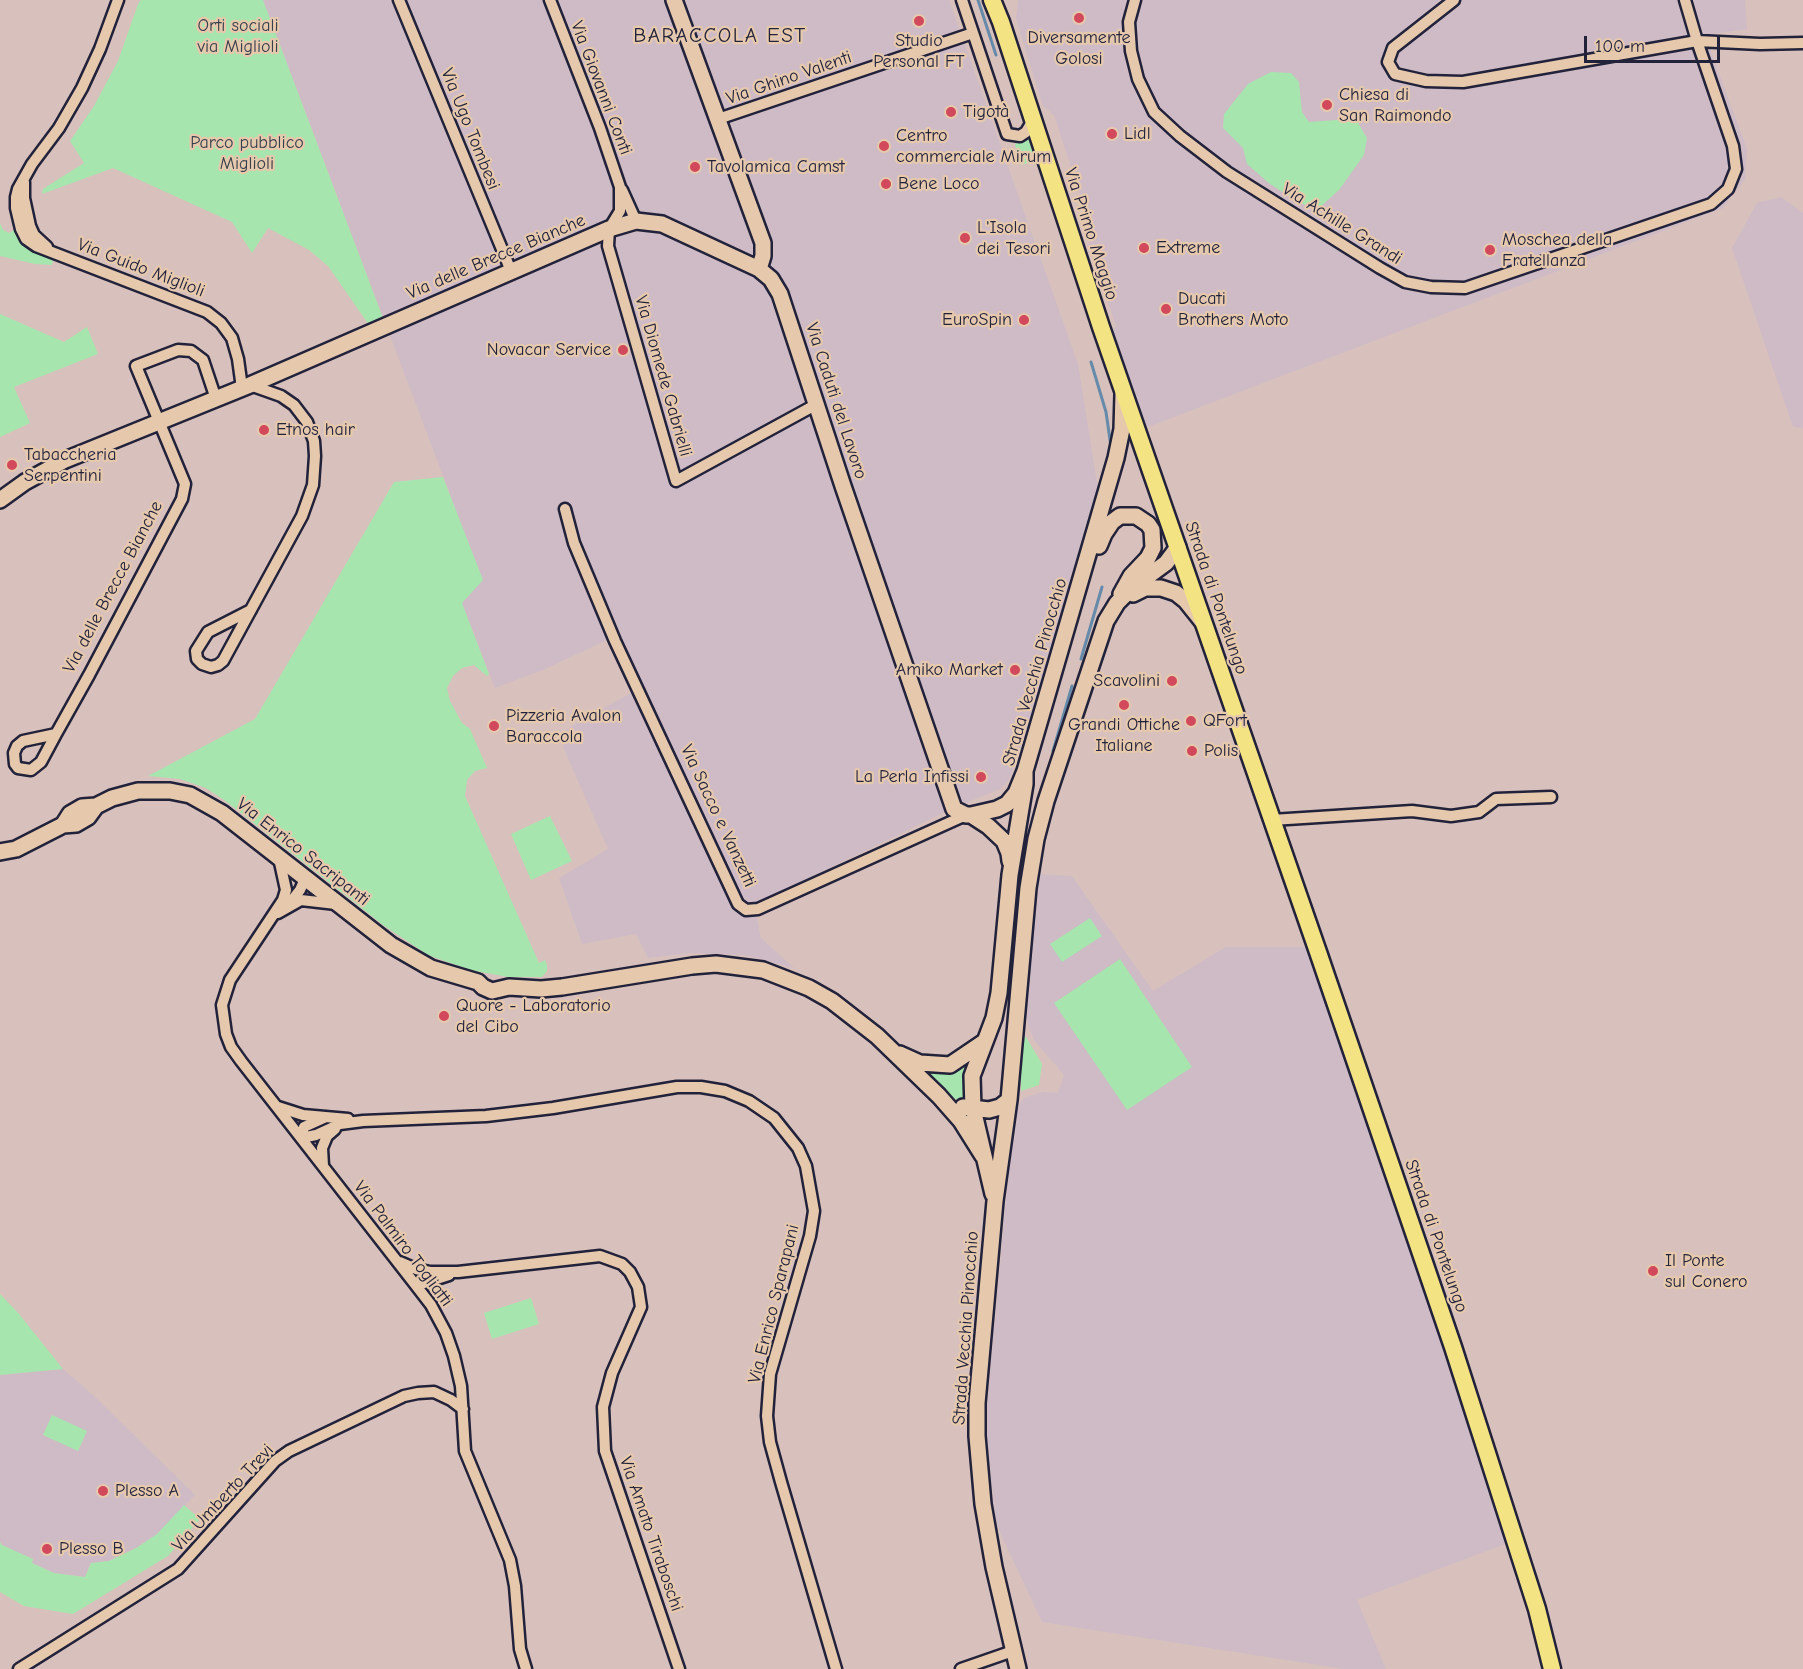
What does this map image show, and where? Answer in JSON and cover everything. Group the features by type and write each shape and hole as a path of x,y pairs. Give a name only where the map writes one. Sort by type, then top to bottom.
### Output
{"main road":[{"name":"Via Primo Maggio","path":"992,0 1123,388"},
{"name":"Via Primo Maggio","path":"1000,0 1001,22"},
{"name":"Strada di Pontelungo","path":"1123,388 1461,1373 1533,1599 1552,1669"}],"street":[{"name":"Via Guido Miglioli","path":"118,0 100,49 82,88 24,181 24,198 30,226 34,235 49,249 207,312 221,322 232,338 246,386"},
{"name":"Via Ugo Tombesi","path":"399,0 511,271"},
{"name":"Via Giovanni Conti","path":"550,0 600,128 620,187 636,221"},
{"path":"674,0 763,243 763,256 759,269"},
{"path":"962,0 1007,134 1020,136 1026,132 1033,120"},
{"name":"Via Achille Grandi","path":"1135,0 1129,22 1131,51 1138,79 1154,112 1180,136 1227,172 1405,282 1431,287 1465,288 1711,204 1728,189 1736,169 1733,146 1685,0"},
{"path":"1454,0 1393,48 1388,62 1395,74 1426,81 1463,82 1697,41 1760,44 1803,43"},
{"name":"Via Ghino Valenti","path":"718,119 973,33"},
{"name":"Via Giovanni Conti","path":"609,229 620,211 620,187"},
{"name":"Via delle Brecce Bianche","path":"0,500 57,464 216,399 609,229 636,221 662,224 759,269"},
{"name":"Via Diomede Gabrielli","path":"609,229 608,246 676,481 817,404"},
{"name":"Via Caduti del Lavoro","path":"759,269 771,279 780,294 954,809 969,815"},
{"path":"159,422 136,366 170,352 183,349 198,355 203,360 216,399"},
{"path":"246,386 281,396 294,405 307,422 314,441 313,485 309,501 223,661 211,667 202,664 197,659 196,651 208,632 250,610"},
{"name":"Strada Vecchia Pinocchio","path":"995,1201 973,1109 972,1076 994,1018 999,993 1010,875 1025,784 1025,771 1116,458 1122,429 1123,388"},
{"name":"Via delle Brecce Bianche","path":"56,734 182,499 185,484 159,422"},
{"name":"Via Sacco e Vanzetti","path":"565,509 574,543 615,640 738,904 746,910 758,909 969,815 997,809 1007,804 1016,793 1025,771"},
{"path":"1083,574 1095,559 1104,534 1112,522 1120,516 1129,515 1148,524 1152,530 1154,548 1131,576 1117,603"},
{"name":"Strada Vecchia Pinocchio","path":"1018,1669 1012,1651 983,1504 977,1436 980,1372 995,1201 1009,1100 1028,888 1036,838 1046,801 1106,621 1117,603 1132,588 1166,563 1178,548"},
{"path":"1117,603 1145,588 1161,588 1181,597 1203,622"},
{"name":"Via Enrico Sacripanti","path":"0,852 16,849 63,825 76,824 88,818 96,806 112,798 138,791 170,790 190,795 222,813 391,945 411,958 441,972 478,982 486,979 509,987 541,989 700,965 738,966 763,970 809,988 832,1001 877,1036 939,1096 961,1121 983,1156"},
{"path":"1272,820 1412,811 1451,816 1479,812 1496,799 1551,797"},
{"path":"969,815 988,826 1004,841 1009,853 1010,875"},
{"path":"279,858 286,890 284,904 301,900 337,904"},
{"name":"Via Palmiro Togliatti","path":"305,879 275,915 230,980 222,1005 226,1034 231,1047 399,1262 430,1305 446,1333 461,1386 465,1451 510,1560 515,1586 520,1649 526,1669"},
{"name":"Via Enrico Sacripanti","path":"891,1050 920,1063 950,1065 984,1042"},
{"name":"Via Enrico Sparapani","path":"301,1137 316,1135 340,1124 486,1116 553,1108 677,1087 701,1087 725,1091 749,1101 774,1118 798,1148 806,1166 814,1211 810,1236 770,1374 767,1416 781,1482 836,1669"},
{"name":"Via Enrico Sacripanti","path":"939,1096 973,1109"},
{"path":"973,1109 995,1109 1009,1100"},
{"name":"Via Enrico Sparapani","path":"277,1107 303,1115 363,1121"},
{"path":"301,1137 304,1127 327,1117"},
{"path":"323,1166 322,1148 327,1136 340,1124"},
{"name":"Via Amato Tiraboschi","path":"399,1262 430,1272 458,1272 600,1256 622,1264 630,1272 638,1287 640,1307 612,1373 603,1407 604,1451 679,1669"},
{"path":"414,1283 430,1272"},
{"name":"Via Amato Tiraboschi","path":"414,1283 440,1279 458,1272"},
{"path":"430,1305 434,1288 440,1279"},
{"name":"Via Umberto Trevi","path":"19,1669 178,1569 275,1461 290,1451 404,1396 434,1392 463,1409"},
{"path":"961,1669 1012,1651"}],"shaded area":[{"path":"263,0 949,0 1078,364 1098,489 1030,721 1009,780 1000,789 951,809 754,905 761,938 794,968 744,955 689,953 648,958 636,934 582,944 559,878 608,849 563,747 564,738 567,729 631,693 607,640 543,670 495,688 462,603 482,579"},
{"path":"1018,0 1745,0 1747,29 1712,34 1711,52 1747,149 1745,179 1723,208 1145,428 1113,330 1116,326 1083,224 1084,206 1054,115 1043,106 1016,19"},
{"path":"1781,197 1803,213 1803,428 1793,427 1732,248 1757,203"},
{"path":"1039,874 1072,876 1153,991 1226,947 1307,947 1508,1543 1357,1600 1386,1669 1344,1669 1042,1622 996,1524 985,1424 1014,1113 1024,1098 1042,1092 1058,1093 1064,1075 1034,1040 1024,1005"},
{"path":"63,1369 92,1394 195,1495 157,1534 136,1548 108,1561 91,1563 85,1577 54,1573 32,1563 33,1559 0,1542 0,1375"}],"green space":[{"name":"Parco pubblico Miglioli","path":"141,0 263,0 383,318 369,325 328,266 309,250 268,228 252,253 232,222 113,168 42,194 43,189 84,163 70,141 94,106 118,61"},
{"path":"1271,72 1291,73 1299,82 1302,112 1309,122 1357,121 1367,138 1364,155 1339,190 1318,209 1300,203 1270,184 1247,164 1243,148 1223,128 1224,114 1248,84"},
{"path":"1030,135 1034,149 1030,162 1021,165 1015,144"},
{"path":"0,223 3,230 9,233 14,230 21,244 53,260 52,265 35,264 0,256"},
{"path":"0,314 64,342 87,327 98,354 14,387 30,423 0,437"},
{"path":"443,477 483,580 462,603 489,674 487,676 474,665 462,668 453,676 447,688 450,701 462,723 470,729 487,768 475,771 467,780 465,796 539,963 545,960 547,971 542,977 508,977 470,970 428,955 383,925 206,788 180,779 148,776 255,719 394,482"},
{"path":"550,816 572,861 531,880 511,834"},
{"path":"1090,918 1102,936 1062,962 1050,944"},
{"path":"1120,959 1192,1067 1127,1110 1054,1003"},
{"path":"1023,1036 1026,1037 1042,1064 1039,1085 1021,1091 1020,1047"},
{"path":"970,1058 964,1086 966,1103 951,1097 917,1068"},
{"path":"0,1294 19,1314 63,1369 0,1375"},
{"path":"531,1298 539,1324 492,1339 484,1313"},
{"path":"52,1415 87,1431 78,1451 43,1435"},
{"path":"184,1505 200,1519 168,1556 73,1614 24,1606 0,1592 0,1542 33,1559 32,1563 54,1573 85,1577 91,1563 109,1561 136,1548 157,1534"}],"waterway":[{"path":"978,0 996,55"},
{"path":"1091,362 1106,412 1111,447"},
{"path":"1081,659 1102,587"},
{"path":"1053,751 1072,686"}],"place":[{"name":"Diversamente Golosi","path":"1079,18"},
{"name":"Studio Personal FT","path":"919,21"},
{"name":"Chiesa di San Raimondo","path":"1327,105"},
{"name":"Tigotà","path":"951,112"},
{"name":"Lidl","path":"1112,134"},
{"name":"Centro commerciale Mirum","path":"884,146"},
{"name":"Tavolamica Camst","path":"695,167"},
{"name":"Bene Loco","path":"886,184"},
{"name":"L'Isola dei Tesori","path":"965,238"},
{"name":"Extreme","path":"1144,248"},
{"name":"Moschea della Fratellanza","path":"1490,250"},
{"name":"Ducati Brothers Moto","path":"1166,309"},
{"name":"EuroSpin","path":"1024,320"},
{"name":"Novacar Service","path":"623,350"},
{"name":"Etnos hair","path":"264,430"},
{"name":"Tabaccheria Serpentini","path":"12,465"},
{"name":"Amiko Market","path":"1015,670"},
{"name":"Scavolini","path":"1172,681"},
{"name":"Grandi Ottiche Italiane","path":"1124,705"},
{"name":"QFort","path":"1191,721"},
{"name":"Pizzeria Avalon Baraccola","path":"494,726"},
{"name":"Polis","path":"1192,751"},
{"name":"La Perla Infissi","path":"981,777"},
{"name":"Quore - Laboratorio del Cibo","path":"444,1016"},
{"name":"Il Ponte sul Conero","path":"1653,1271"},
{"name":"Plesso A","path":"103,1491"},
{"name":"Plesso B","path":"47,1549"}],"district":[{"name":"BARACCOLA EST","path":"720,36"}],"park label":[{"name":"Orti sociali via Miglioli","path":"238,36"}]}
